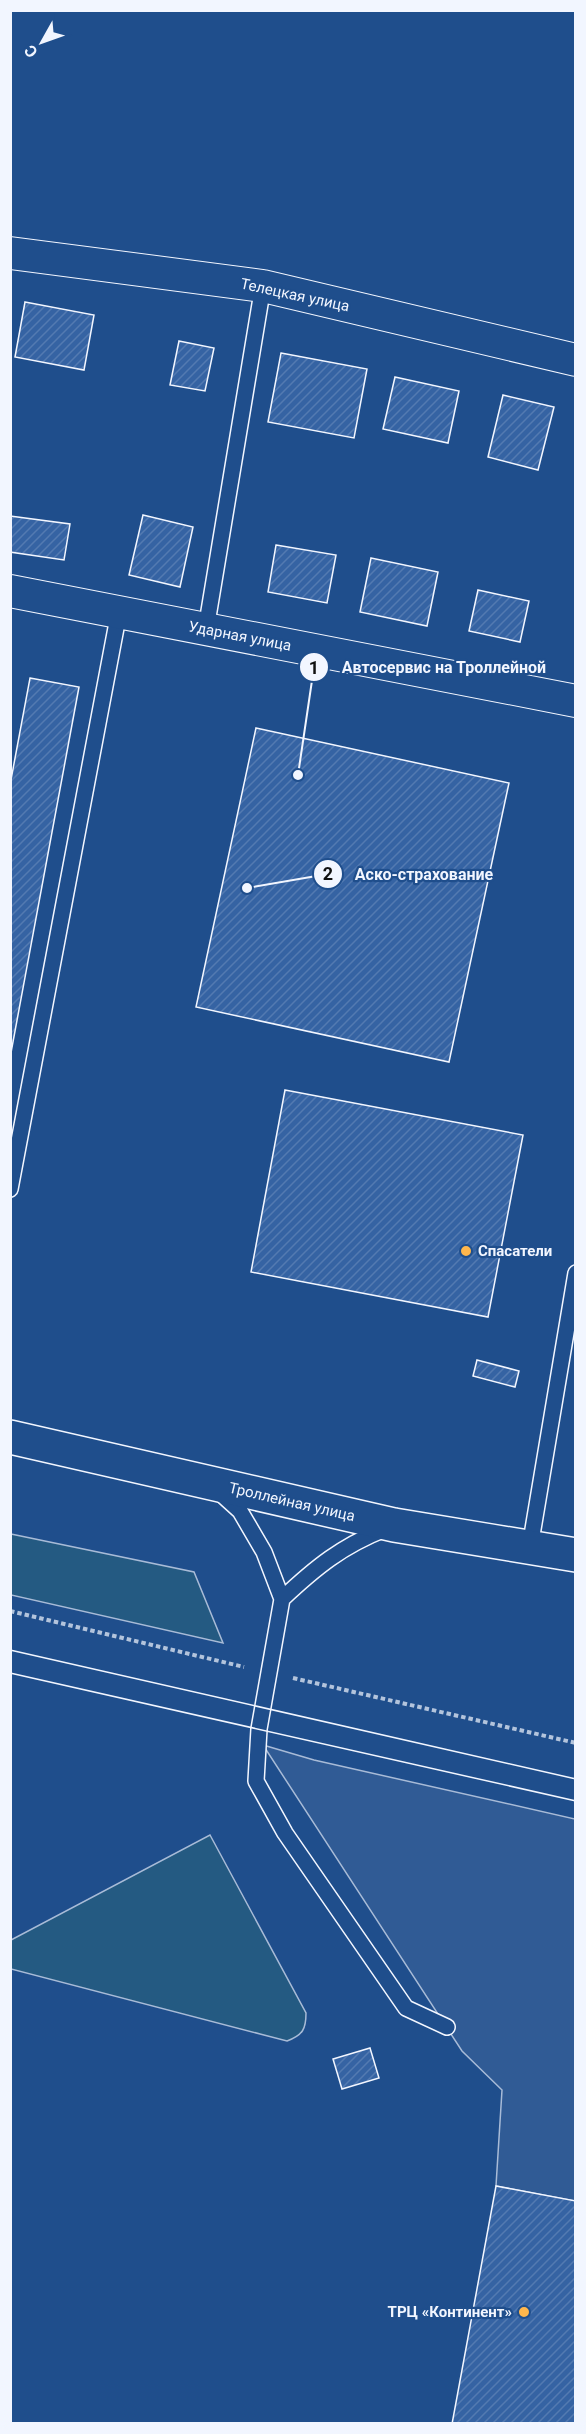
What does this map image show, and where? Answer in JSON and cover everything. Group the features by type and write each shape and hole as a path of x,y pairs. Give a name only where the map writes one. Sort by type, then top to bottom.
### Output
{"main road":[{"name":"Троллейная улица","path":"10,1437 394,1525 576,1556"}],"street":[{"name":"Телецкая улица","path":"10,253 263,285 576,360"},
{"name":"Ударная улица","path":"10,591 576,701"}],"lane":[{"path":"206,629 263,285"},
{"path":"10,1189 119,612"},
{"path":"530,1547 576,1273"},
{"path":"209,1482 240,1511 264,1552 282,1599 259,1729 256,1781 285,1833 406,2008 447,2027"},
{"path":"282,1599 316,1568 352,1542 394,1525"}],"path":[{"path":"10,1611 576,1743"}],"shaded area":[{"path":"11,1534 194,1572 223,1643 11,1595"},
{"path":"263,1745 314,1760 575,1819 575,2201 496,2186 502,2090 462,2051"},
{"path":"210,1835 306,2013 304,2027 300,2034 287,2041 11,1969 11,1940"}],"building":[{"path":"25,302 94,315 84,370 15,357"},
{"path":"179,341 214,348 205,391 170,385"},
{"path":"281,353 367,369 354,438 268,422"},
{"path":"395,377 459,391 448,443 383,429"},
{"path":"503,395 554,407 538,470 488,457"},
{"path":"143,515 193,527 180,587 129,575"},
{"path":"10,516 70,524 64,560 10,552"},
{"path":"276,545 336,555 327,603 268,592"},
{"path":"371,558 438,572 427,626 360,612"},
{"path":"478,590 529,601 520,642 469,631"},
{"path":"30,678 79,687 10,1058 10,785"},
{"path":"256,728 509,783 449,1062 196,1007"},
{"path":"285,1090 523,1135 488,1317 251,1272"},
{"path":"477,1360 519,1371 515,1387 473,1376"},
{"path":"370,2048 379,2078 342,2089 333,2059"},
{"name":"ТРЦ «Континент»","path":"496,2186 576,2201 576,2424 452,2424"}],"tram line":[{"path":"10,1650 576,1779"},
{"path":"10,1673 576,1801"}],"place":[{"name":"Автосервис на Троллейной","path":"298,775"},
{"name":"Аско-страхование","path":"247,888"},
{"name":"Спасатели","path":"466,1251"},
{"name":"ТРЦ «Континент»","path":"524,2312"}]}
